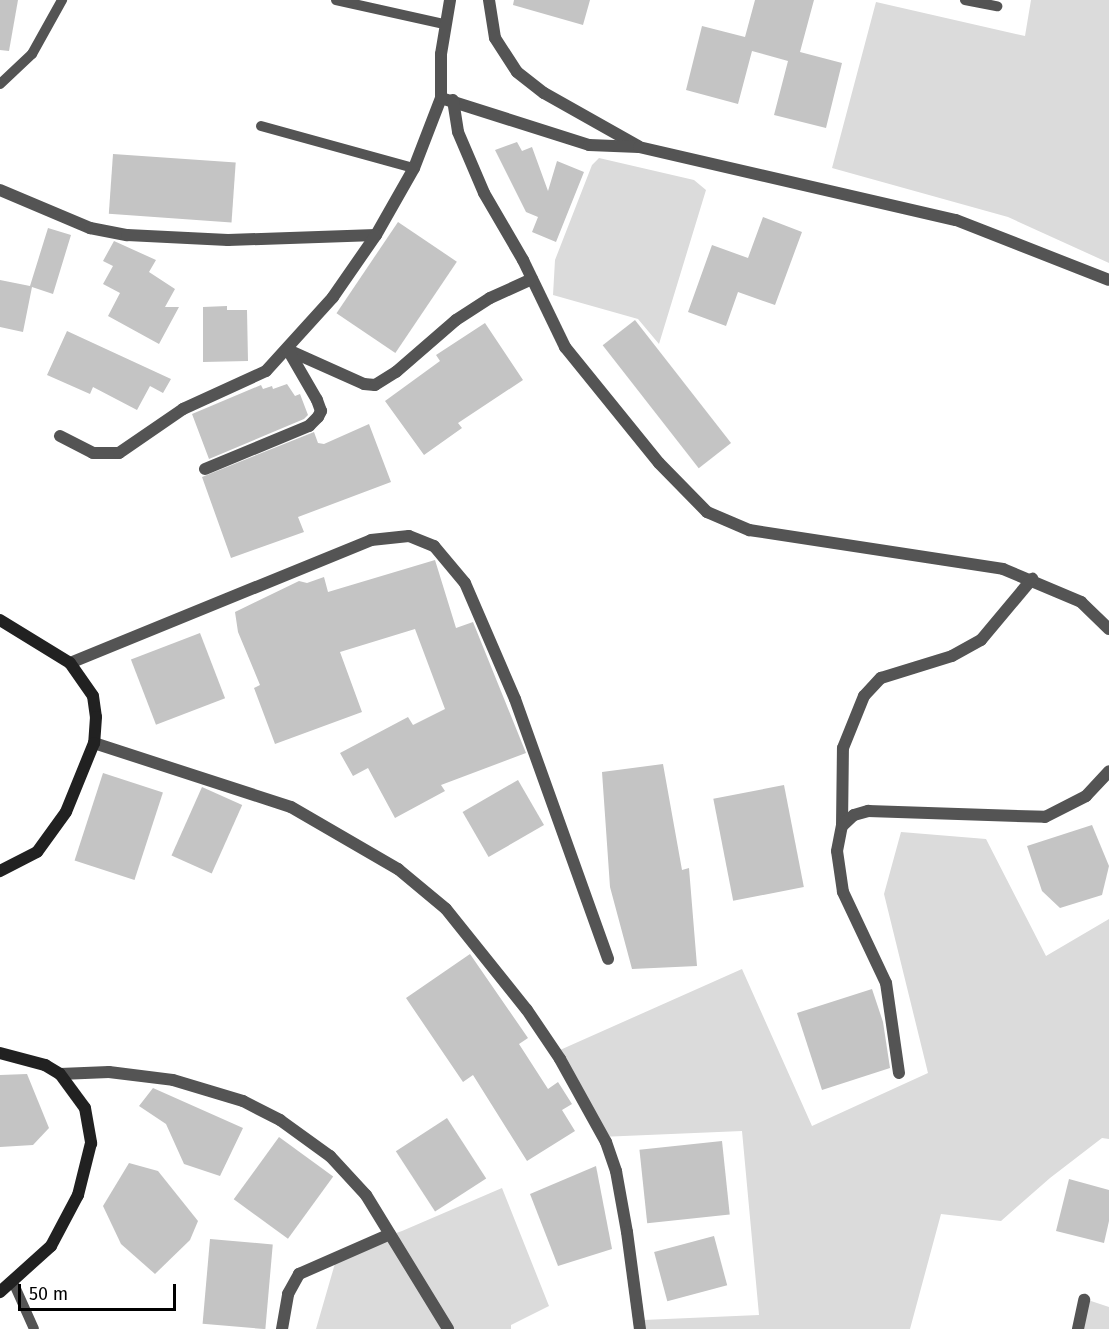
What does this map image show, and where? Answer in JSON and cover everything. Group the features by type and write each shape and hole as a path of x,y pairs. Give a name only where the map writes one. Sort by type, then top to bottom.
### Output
{"street":[{"path":"450,0 444,24 447,99 467,154 565,346 659,463 707,512 749,530 1003,568 1081,602 1109,629"},
{"path":"489,0 495,38 517,72 544,93 639,147"},
{"path":"447,99 589,145 639,147 956,220 1109,280"},
{"path":"60,436 93,453 118,453 183,409 266,370 288,350 333,297 376,235 414,168 447,99"},
{"path":"0,190 90,228 127,235 228,240 376,235"},
{"path":"288,350 375,385 465,314 490,298 532,279"},
{"path":"205,469 309,426 318,417 321,411 317,400 288,350"},
{"path":"70,663 371,540 409,536 434,546 465,583 515,699 608,959"},
{"path":"899,1073 886,983 843,892 837,851 842,826 843,748 864,696 881,678 952,656 981,640 1032,579"},
{"path":"0,620 70,663 93,696 96,717 94,743 66,812 37,852 0,871"},
{"path":"94,743 291,807 398,868 446,909 527,1010 560,1059 606,1142 616,1171 640,1329"},
{"path":"842,826 854,815 868,812 1045,817 1086,796 1109,771"},
{"path":"0,1053 45,1065 60,1074 85,1108 91,1143 87,1167 78,1195 51,1246 0,1292"},
{"path":"60,1074 134,1074 173,1080 243,1101 280,1120 330,1156 366,1195 448,1329"},
{"path":"282,1329 288,1294 299,1274 390,1234"},
{"path":"1078,1329 1084,1300"}],"lane":[{"path":"0,84 32,54 62,0"},
{"path":"336,0 444,24"},
{"path":"964,0 997,6"},
{"path":"261,126 414,168"},
{"path":"13,1282 34,1329"}],"shaded area":[{"path":"1031,0 1109,0 1109,263 1008,217 832,168 876,2 1025,36"},
{"path":"599,158 694,180 706,190 659,344 638,319 553,295 555,260 592,165"},
{"path":"901,832 986,839 1046,956 1109,919 1109,1139 1102,1138 1050,1178 1001,1221 941,1214 910,1329 643,1329 643,1320 759,1315 742,1131 600,1137 551,1054 742,969 812,1126 928,1073 884,894"},
{"path":"502,1188 549,1306 511,1325 511,1329 316,1329 338,1253 402,1231"},
{"path":"1085,1299 1109,1307 1109,1329 1076,1329"}],"building":[{"path":"0,0 18,0 9,51 0,50"},
{"path":"514,0 590,0 583,25 513,5"},
{"path":"755,0 814,0 800,52 842,63 826,128 774,115 788,61 752,51 738,104 686,90 702,26 745,37"},
{"path":"517,142 522,151 532,147 548,191 557,161 584,172 556,242 532,232 538,217 526,212 495,150"},
{"path":"113,154 236,163 232,222 109,214"},
{"path":"763,217 802,232 775,305 738,292 726,326 688,312 712,245 748,258"},
{"path":"398,222 457,262 395,353 336,313"},
{"path":"48,228 71,235 53,294 32,287 23,332 0,327 0,280 30,286"},
{"path":"114,241 156,260 149,272 175,289 165,307 179,307 159,344 108,316 120,293 103,284 113,266 103,261"},
{"path":"227,306 227,310 247,310 248,361 203,362 203,307"},
{"path":"635,320 731,443 699,468 603,345"},
{"path":"485,323 523,380 458,423 462,428 424,455 385,401 440,361 436,355"},
{"path":"67,331 171,379 163,393 150,386 137,410 93,387 90,394 47,375"},
{"path":"287,384 295,396 300,394 308,415 304,419 209,459 192,414 261,385 263,389 272,386 273,389"},
{"path":"369,424 391,482 298,517 304,532 231,558 202,477 314,432 318,443 324,444"},
{"path":"435,560 456,628 473,622 526,753 441,785 445,791 395,818 368,768 353,776 340,753 408,717 413,725 445,709 415,629 340,652 362,712 275,744 254,688 260,685 238,632 235,612 299,581 307,583 324,577 328,592"},
{"path":"200,633 225,698 156,725 131,660"},
{"path":"663,764 682,870 689,868 697,966 632,969 610,887 602,772"},
{"path":"103,773 163,792 134,880 75,860"},
{"path":"518,780 544,825 489,857 463,812"},
{"path":"784,785 804,887 733,901 713,799"},
{"path":"202,787 242,805 212,873 171,856"},
{"path":"1092,825 1109,866 1102,895 1060,908 1042,891 1027,846"},
{"path":"470,954 528,1038 519,1044 548,1089 558,1082 572,1104 562,1110 575,1131 527,1161 473,1075 463,1082 406,998"},
{"path":"872,989 883,1022 890,1068 822,1090 797,1013"},
{"path":"27,1074 49,1128 33,1145 0,1147 0,1075"},
{"path":"153,1088 243,1128 220,1176 184,1164 166,1124 139,1106"},
{"path":"447,1118 486,1178 435,1212 396,1151"},
{"path":"279,1137 333,1176 288,1239 234,1199"},
{"path":"722,1141 730,1215 647,1223 639,1150"},
{"path":"129,1163 158,1171 198,1221 190,1240 155,1274 121,1244 103,1206"},
{"path":"596,1166 612,1249 558,1266 530,1194"},
{"path":"1069,1179 1109,1190 1109,1221 1104,1243 1056,1231"},
{"path":"714,1236 727,1285 667,1301 654,1252"},
{"path":"210,1239 273,1244 265,1329 203,1324"}]}
